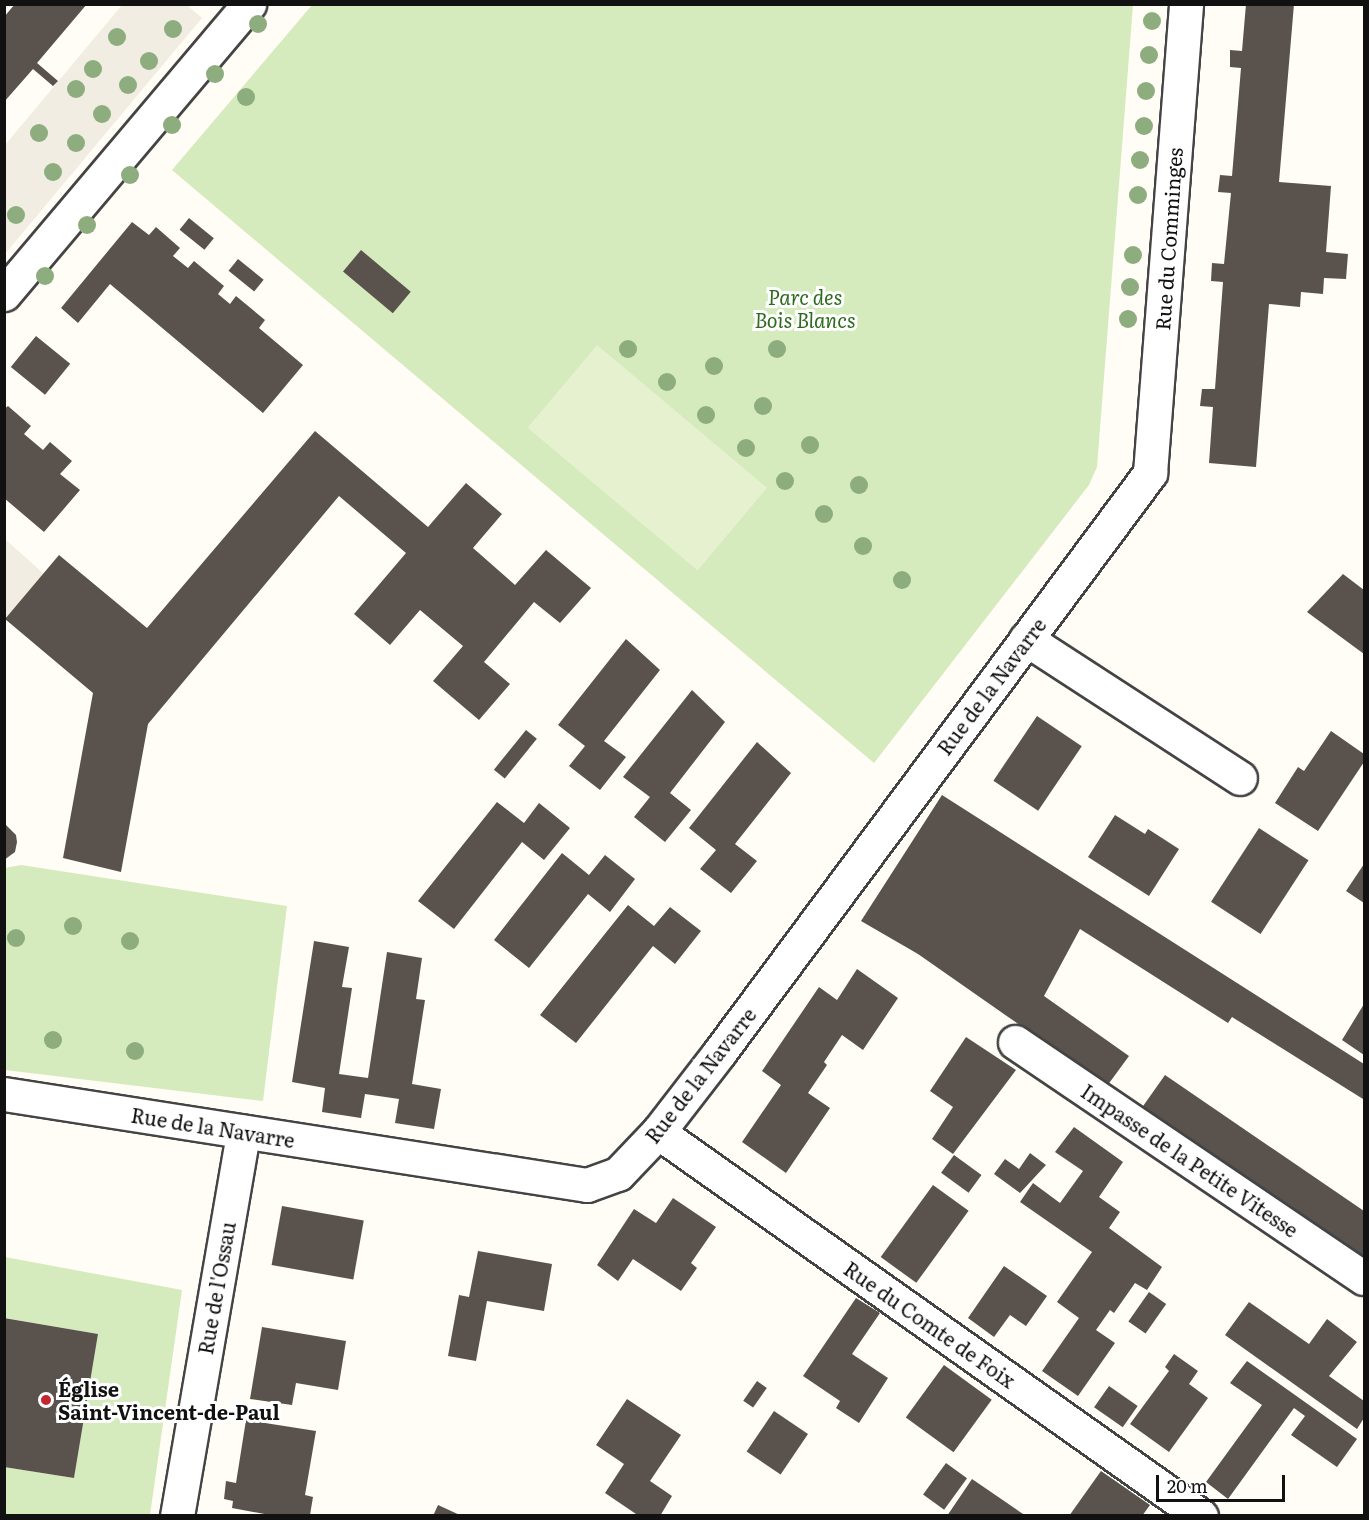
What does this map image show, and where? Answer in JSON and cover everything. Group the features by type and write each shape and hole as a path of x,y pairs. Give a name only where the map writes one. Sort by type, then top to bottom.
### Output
{"street":[{"path":"4,294 249,4"},
{"name":"Rue du Comminges","path":"1150,473 1186,4"},
{"name":"Rue de la Navarre","path":"4,1095 587,1185 618,1174 658,1132 1150,473"},
{"path":"1026,639 1240,778"},
{"name":"Impasse de la Petite Vitesse","path":"1015,1042 1365,1278"},
{"name":"Rue de l'Ossau","path":"177,1515 243,1132"},
{"name":"Rue du Comte de Foix","path":"658,1132 1202,1515"}],"green space":[{"name":"Parc des Bois Blancs","path":"312,5 1133,5 1097,467 1089,485 874,763 172,170"},
{"path":"597,345 767,488 698,570 528,428"},
{"path":"21,865 287,906 263,1101 5,1070 5,868"},
{"path":"5,1257 182,1290 150,1515 5,1515 4,1467 74,1478 98,1334 5,1318"}],"shaded area":[{"path":"122,5 187,5 202,18 5,254 5,145"},
{"path":"5,539 44,574 5,620"}],"building":[{"path":"15,4 87,4 37,63 58,81 53,86 33,69 4,102 4,17"},
{"path":"1246,4 1294,4 1279,182 1331,186 1326,252 1348,254 1346,279 1324,278 1323,294 1301,292 1300,307 1269,304 1256,467 1209,463 1213,407 1200,406 1202,389 1215,389 1223,282 1211,281 1212,263 1224,264 1231,193 1218,192 1220,175 1232,176 1241,68 1230,67 1230,50 1242,51"},
{"path":"189,218 214,238 204,250 180,230"},
{"path":"132,222 149,235 156,227 180,248 173,256 188,268 194,261 224,286 218,294 230,304 236,296 265,320 259,328 303,365 263,413 110,284 78,323 61,308"},
{"path":"361,250 411,292 393,313 343,271"},
{"path":"238,259 264,280 254,291 229,271"},
{"path":"36,336 70,364 45,395 11,367"},
{"path":"8,406 31,426 24,434 43,450 50,442 72,461 60,474 80,490 44,532 4,498 4,409"},
{"path":"315,431 428,527 466,483 502,514 473,548 515,585 546,550 591,588 560,623 534,602 484,662 510,684 479,720 433,681 463,646 420,610 390,645 354,614 406,553 339,496 148,724 121,872 63,858 93,693 5,619 59,555 147,628"},
{"path":"1343,574 1364,590 1364,654 1307,612"},
{"path":"626,639 660,670 604,741 626,757 600,790 569,766 585,746 558,725"},
{"path":"692,690 725,722 670,793 691,810 665,842 634,817 650,797 623,777"},
{"path":"1037,716 1082,746 1038,811 993,781"},
{"path":"526,730 537,739 505,778 494,770"},
{"path":"1331,731 1364,754 1364,762 1318,831 1275,803 1298,767 1304,771"},
{"path":"757,742 791,773 735,844 757,861 731,893 700,869 716,850 689,828"},
{"path":"942,795 1364,1064 1363,1099 1232,1017 1228,1023 1080,929 1044,996 1129,1056 1107,1086 918,954 861,921"},
{"path":"497,802 524,823 539,803 570,828 544,860 522,842 454,929 418,901"},
{"path":"1115,815 1145,834 1148,829 1179,849 1149,896 1088,857"},
{"path":"4,823 16,835 17,842 15,852 4,860"},
{"path":"1259,828 1308,860 1261,934 1211,902"},
{"path":"562,853 589,875 605,855 635,879 610,912 588,894 529,968 494,940"},
{"path":"1364,864 1364,903 1346,891"},
{"path":"628,905 654,926 670,907 701,931 675,964 653,946 576,1043 540,1015"},
{"path":"314,941 349,947 342,987 352,988 339,1074 368,1078 387,952 422,958 416,999 425,1000 412,1084 441,1089 434,1129 395,1123 399,1099 365,1094 361,1118 322,1112 325,1088 292,1082"},
{"path":"857,969 898,998 863,1050 842,1035 824,1062 827,1065 808,1093 830,1108 786,1173 742,1142 781,1085 762,1071 819,987 837,1000"},
{"path":"1364,1004 1364,1055 1342,1040"},
{"path":"966,1037 1016,1070 953,1154 932,1139 953,1107 930,1091"},
{"path":"1165,1075 1364,1211 1364,1260 1281,1200 1277,1205 1141,1109"},
{"path":"1074,1127 1123,1162 1099,1197 1120,1212 1109,1228 1162,1267 1147,1290 1135,1283 1114,1313 1110,1310 1096,1330 1115,1343 1078,1396 1042,1371 1079,1318 1057,1302 1092,1252 1020,1202 1033,1183 1060,1203 1083,1171 1055,1152"},
{"path":"1030,1153 1046,1165 1020,1193 994,1174 1005,1159 1019,1169"},
{"path":"954,1155 982,1175 969,1193 941,1173"},
{"path":"933,1185 969,1211 916,1283 881,1257"},
{"path":"673,1198 716,1227 691,1263 697,1268 681,1291 633,1259 618,1281 597,1265 634,1209 656,1223"},
{"path":"282,1206 364,1220 353,1280 272,1265"},
{"path":"478,1251 552,1264 544,1311 487,1301 476,1361 448,1356 459,1295 469,1297"},
{"path":"1004,1266 1047,1296 1026,1326 1010,1315 994,1337 968,1318"},
{"path":"1149,1292 1166,1304 1146,1334 1128,1321"},
{"path":"856,1298 880,1313 852,1354 888,1378 859,1423 836,1408 840,1401 803,1376"},
{"path":"1249,1302 1309,1344 1327,1319 1357,1342 1329,1376 1364,1401 1364,1418 1357,1429 1225,1335"},
{"name":"Église Saint-Vincent-de-Paul","path":"4,1318 98,1334 74,1478 4,1467"},
{"path":"262,1327 346,1341 338,1390 296,1383 292,1405 250,1399"},
{"path":"1174,1354 1198,1371 1189,1384 1208,1398 1169,1452 1130,1424 1169,1371 1165,1367"},
{"path":"1247,1361 1357,1439 1337,1467 1291,1435 1305,1416 1294,1408 1228,1499 1206,1482 1262,1405 1230,1383"},
{"path":"944,1365 992,1400 954,1452 906,1418"},
{"path":"757,1381 767,1388 753,1408 743,1401"},
{"path":"1109,1386 1138,1406 1123,1427 1094,1407"},
{"path":"627,1399 681,1435 650,1481 672,1496 660,1516 639,1516 605,1493 624,1464 596,1445"},
{"path":"774,1411 808,1434 781,1475 747,1452"},
{"path":"246,1420 316,1431 305,1495 313,1497 310,1515 275,1516 232,1508 233,1501 224,1499 226,1481 236,1483"},
{"path":"946,1463 967,1478 944,1510 923,1495"},
{"path":"1101,1471 1150,1505 1142,1516 1069,1516"},
{"path":"972,1479 1026,1516 947,1516"},
{"path":"438,1505 462,1516 433,1516"}],"place":[{"name":"Église Saint-Vincent-de-Paul","path":"46,1400"}]}
